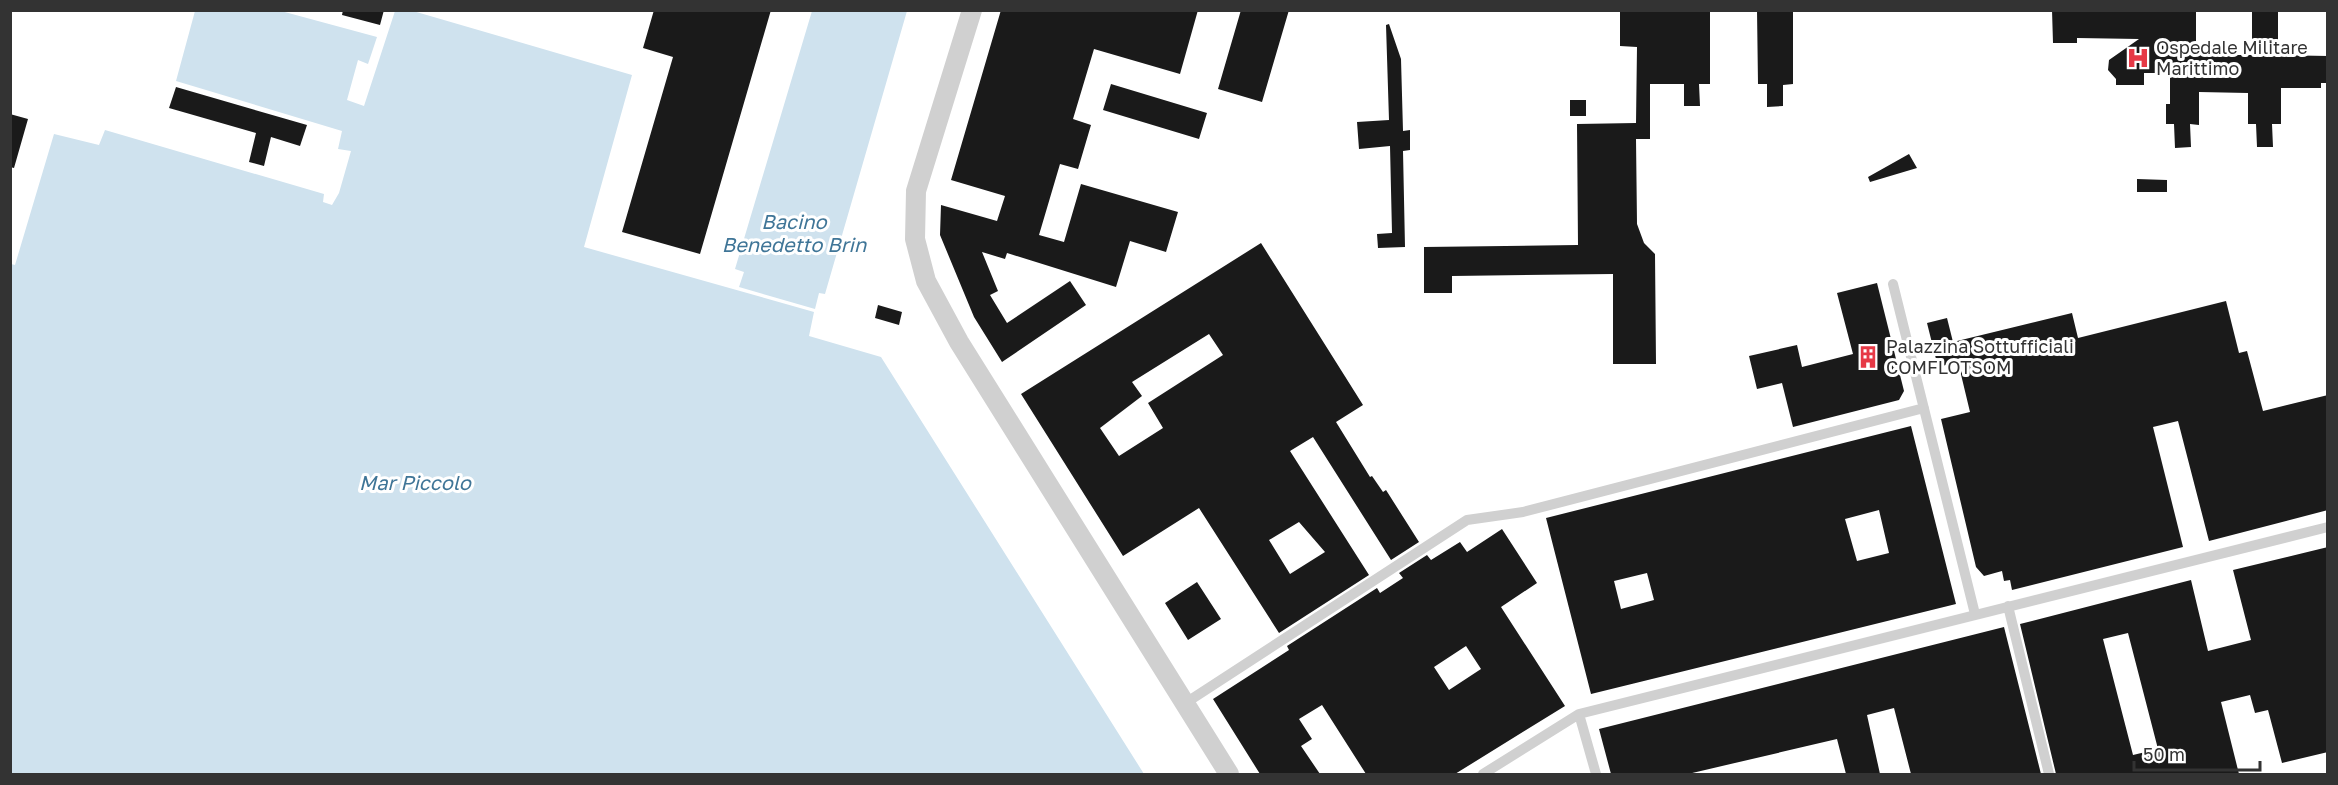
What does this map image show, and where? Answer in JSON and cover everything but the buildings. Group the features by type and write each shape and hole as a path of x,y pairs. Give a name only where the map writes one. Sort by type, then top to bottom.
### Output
{"street":[{"path":"972,10 916,191 915,239 926,281 959,342 1229,774"}],"lane":[{"path":"1893,284 1975,614"},
{"path":"1184,704 1467,520 1523,512 1924,408"},
{"path":"1483,774 1580,714 2328,527"},
{"path":"2008,606 2049,774"},
{"path":"1580,714 1596,774"}],"water":[{"name":"Mar Piccolo","path":"195,11 281,11 377,37 368,64 358,60 347,100 364,106 395,11 413,11 632,75 584,247 814,312 809,336 881,357 1144,774 11,774 11,264 15,265 54,134 99,145 105,130 324,194 323,202 332,205 339,193 351,151 338,149 342,131 176,81"},
{"name":"Bacino Benedetto Brin","path":"812,11 907,11 825,294 819,293 815,309 739,287 744,272 735,269"}],"place":[{"name":"Ospedale Militare Marittimo","path":"2138,58"},
{"name":"Palazzina Sottufficiali COMFLOTSOM","path":"1868,357"}]}
